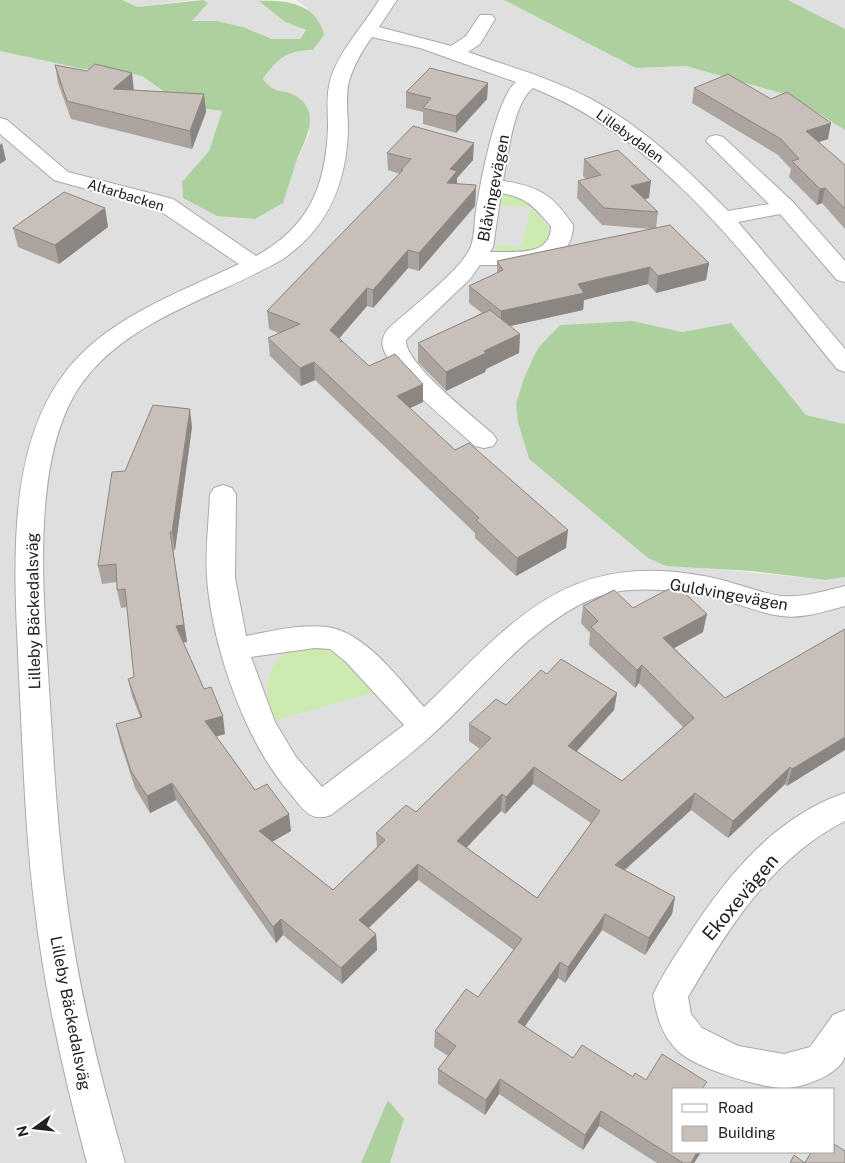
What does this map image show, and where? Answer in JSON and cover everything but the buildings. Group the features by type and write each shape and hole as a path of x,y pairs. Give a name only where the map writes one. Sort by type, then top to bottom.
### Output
{"street":[{"name":"Lilleby Bäckedalsväg","path":"106,1163 84,1086 56,939 40,797 30,594 30,530 36,474 52,415 70,382 96,354 112,340 144,320 255,265 299,235 320,206 333,181 337,162 340,80 349,58 369,31 388,0"},
{"path":"453,53 473,40 486,19"},
{"name":"Lillebydalen","path":"369,31 403,36 453,53 558,91 596,110 648,147 722,219 845,364"},
{"name":"Blåvingevägen","path":"484,440 408,370 396,350 394,342 396,334 462,274 482,246 492,185 506,120 513,100 520,89 530,80"},
{"name":"Altarbacken","path":"0,124 61,176 165,204 255,265"},
{"path":"716,141 785,207 845,275"},
{"path":"473,259 539,256 556,248 562,236 562,225 537,197 526,191 492,185"},
{"path":"722,219 785,207"},
{"name":"Guldvingevägen","path":"223,494 221,578 234,649 261,724 285,766 320,806 423,726 509,641 559,605 605,584 625,580 678,582 715,588 781,606 808,606 845,596"},
{"path":"234,649 310,638 338,640 357,654 423,726"},
{"name":"Ekoxevägen","path":"845,806 821,816 767,859 713,924 670,995 675,1020 690,1040 734,1062 784,1071 810,1065 823,1059 845,1026"}],"shaded area":[{"path":"122,0 194,0 138,7"},
{"path":"203,0 260,0 285,22 306,29 300,39 272,39 243,27 217,21 191,21 207,3"},
{"path":"296,0 504,0 636,68 686,66 791,96 845,130 845,424 806,415 731,323 682,332 633,321 560,325 529,459 561,485 709,568 826,580 845,577 845,1163 390,1163 404,1119 389,1101 361,1163 0,1163 0,51 83,69 108,69 142,76 184,106 222,111 209,151 182,183 297,160 310,133 296,96 272,90 263,79 276,61 295,50 313,50 308,8"},
{"path":"788,0 845,0 845,29 805,9"}],"green space":[{"path":"0,0 122,0 138,7 203,0 208,3 192,21 217,21 243,27 272,39 300,39 306,30 285,22 259,1 290,3 308,10 315,16 324,35 313,50 304,50 284,57 273,66 263,79 272,88 296,96 309,111 310,119 307,136 296,162 283,203 255,219 217,216 183,198 182,182 209,151 222,111 184,106 142,76 108,69 83,69 0,51"},
{"path":"504,0 788,0 845,29 845,130 791,96 686,66 636,68"},
{"path":"507,193 524,196 551,231 551,237 546,243 532,251 516,253 493,247 492,244 521,247 531,207 493,205 500,194"},
{"path":"633,321 682,332 731,323 806,415 845,424 845,577 826,580 752,571 666,566 648,558 529,459 518,422 516,404 524,378 538,348 560,325"},
{"path":"324,647 351,666 372,693 277,720 272,712 267,692 270,673 274,665 280,658 293,650"},
{"path":"388,1100 404,1119 390,1163 361,1163"}]}
